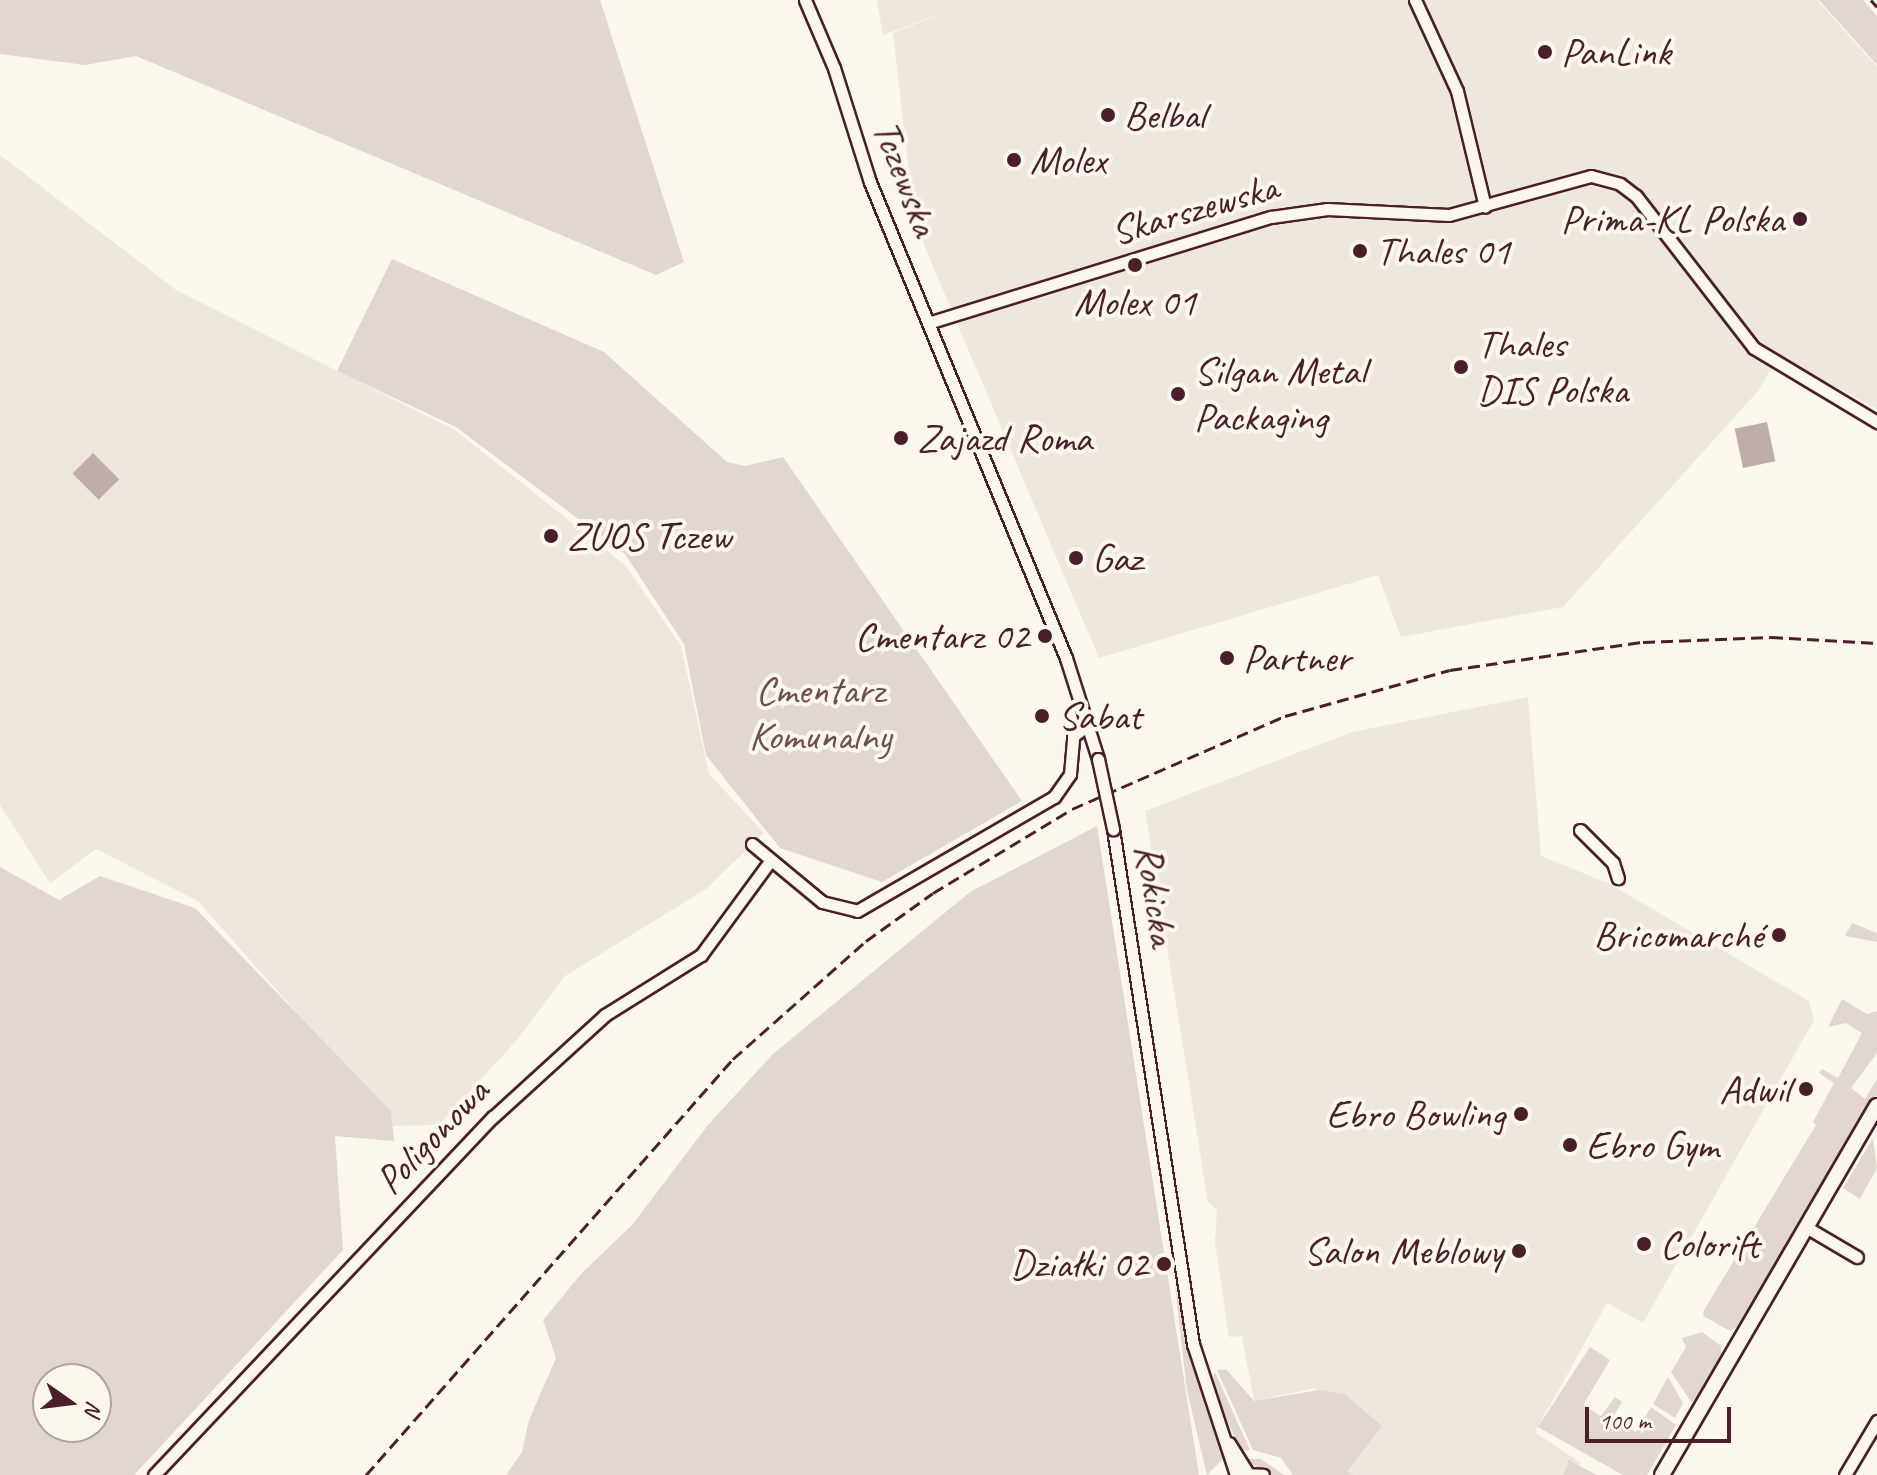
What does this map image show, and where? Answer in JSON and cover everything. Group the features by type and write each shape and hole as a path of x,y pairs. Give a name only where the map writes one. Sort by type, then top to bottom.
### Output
{"main road":[{"path":"1662,1475 1877,1106"}],"street":[{"name":"Tczewska","path":"805,0 950,377"},
{"path":"1415,0 1457,91 1485,207"},
{"name":"Skarszewska","path":"928,323 1302,210 1428,215 1485,207 1572,177 1620,184 1654,218 1754,348 1877,422"},
{"name":"Rokicka","path":"950,377 1066,658 1098,759 1113,829 1193,1344 1241,1474"},
{"path":"752,844 770,861 838,909 857,911 1054,797 1070,774 1073,736 1088,725"},
{"path":"1580,830 1613,863 1618,878"},
{"name":"Poligonowa","path":"154,1475 493,1117 605,1015 701,955 770,861"},
{"path":"1806,1227 1857,1257"},
{"path":"1845,1475 1877,1421"},
{"path":"1241,1474 1263,1475"}],"shaded area":[{"path":"877,0 1817,0 1877,67 1877,409 1779,356 1758,391 1563,607 1401,637 1378,575 1099,658 915,224 893,33 952,10 883,35"},
{"name":"ZUOS Tczew","path":"0,155 176,290 455,430 625,565 681,646 709,774 764,833 706,889 565,976 515,1042 439,1125 388,1126 319,1038 198,901 96,849 50,883 0,805"},
{"path":"1767,422 1775,461 1743,468 1735,429"},
{"path":"93,453 119,479 99,500 72,474"},
{"path":"1528,697 1541,856 1610,884 1809,1001 1814,1020 1643,1323 1607,1303 1535,1432 1581,1463 1574,1475 1353,1475 1348,1472 1373,1434 1316,1388 1254,1401 1242,1336 1229,1337 1215,1242 1217,1210 1208,1202 1145,811 1352,732"}],"green space":[{"path":"0,0 600,0 684,262 656,275 136,56 85,65 0,54"},
{"path":"1819,0 1863,0 1877,16 1877,65"},
{"name":"Cmentarz Komunalny","path":"392,259 604,352 727,462 745,466 783,457 1022,801 882,882 780,848 706,755 684,644 625,554 456,427 337,371"},
{"path":"1097,826 1199,1475 506,1475 522,1452 529,1420 556,1358 543,1320 581,1274 632,1225 708,1125 773,1054 970,892"},
{"path":"0,867 59,900 100,876 195,908 391,1111 394,1141 335,1136 343,1250 134,1475 0,1475"},
{"path":"1852,923 1877,933 1877,942 1845,936"},
{"path":"1842,999 1867,1014 1877,1011 1877,1053 1851,1088 1865,1099 1877,1079 1877,1095 1742,1324 1730,1331 1703,1316 1704,1310 1816,1125 1813,1122 1834,1083 1819,1073 1822,1069 1838,1078 1862,1033 1846,1023 1828,1027"},
{"path":"1873,1138 1877,1168 1860,1199 1843,1188"},
{"path":"1175,1286 1194,1366 1226,1456 1207,1475 1187,1391"},
{"path":"1702,1332 1721,1346 1722,1358 1692,1403 1671,1372 1686,1347 1682,1338"},
{"path":"1590,1347 1610,1360 1583,1405 1601,1416 1615,1397 1622,1402 1611,1420 1636,1432 1651,1407 1676,1425 1647,1475 1623,1475 1538,1427"},
{"path":"1226,1369 1254,1401 1319,1390 1345,1394 1382,1426 1348,1471 1353,1475 1293,1475 1281,1458 1253,1450 1217,1370"},
{"path":"1215,1372 1250,1450 1241,1451 1211,1384"},
{"path":"1668,1377 1683,1403 1675,1418 1653,1404"},
{"path":"1244,1459 1261,1459 1284,1475 1270,1475"},
{"path":"1566,1459 1597,1475 1563,1475 1569,1463"}],"railway":[{"path":"1871,0 1877,7"},
{"path":"366,1475 733,1059 866,941 933,893 1072,809 1285,716 1450,670 1643,642 1771,637 1877,643"}],"place":[{"name":"PanLink","path":"1545,52"},
{"name":"Belbal","path":"1108,115"},
{"name":"Molex","path":"1014,160"},
{"name":"Prima-KL Polska","path":"1800,219"},
{"name":"Thales 01","path":"1360,251"},
{"name":"Molex 01","path":"1135,265"},
{"name":"Thales DIS Polska","path":"1461,367"},
{"name":"Silgan Metal Packaging","path":"1178,394"},
{"name":"Zajazd Roma","path":"901,438"},
{"name":"ZUOS Tczew","path":"551,536"},
{"name":"Gaz","path":"1076,558"},
{"name":"Cmentarz 02","path":"1045,636"},
{"name":"Partner","path":"1227,658"},
{"name":"Sabat","path":"1042,716"},
{"name":"Bricomarché","path":"1779,935"},
{"name":"Adwil","path":"1806,1089"},
{"name":"Ebro Bowling","path":"1521,1114"},
{"name":"Ebro Gym","path":"1570,1145"},
{"name":"Colorift","path":"1644,1244"},
{"name":"Salon Meblowy","path":"1519,1251"},
{"name":"Działki 02","path":"1164,1264"}]}
